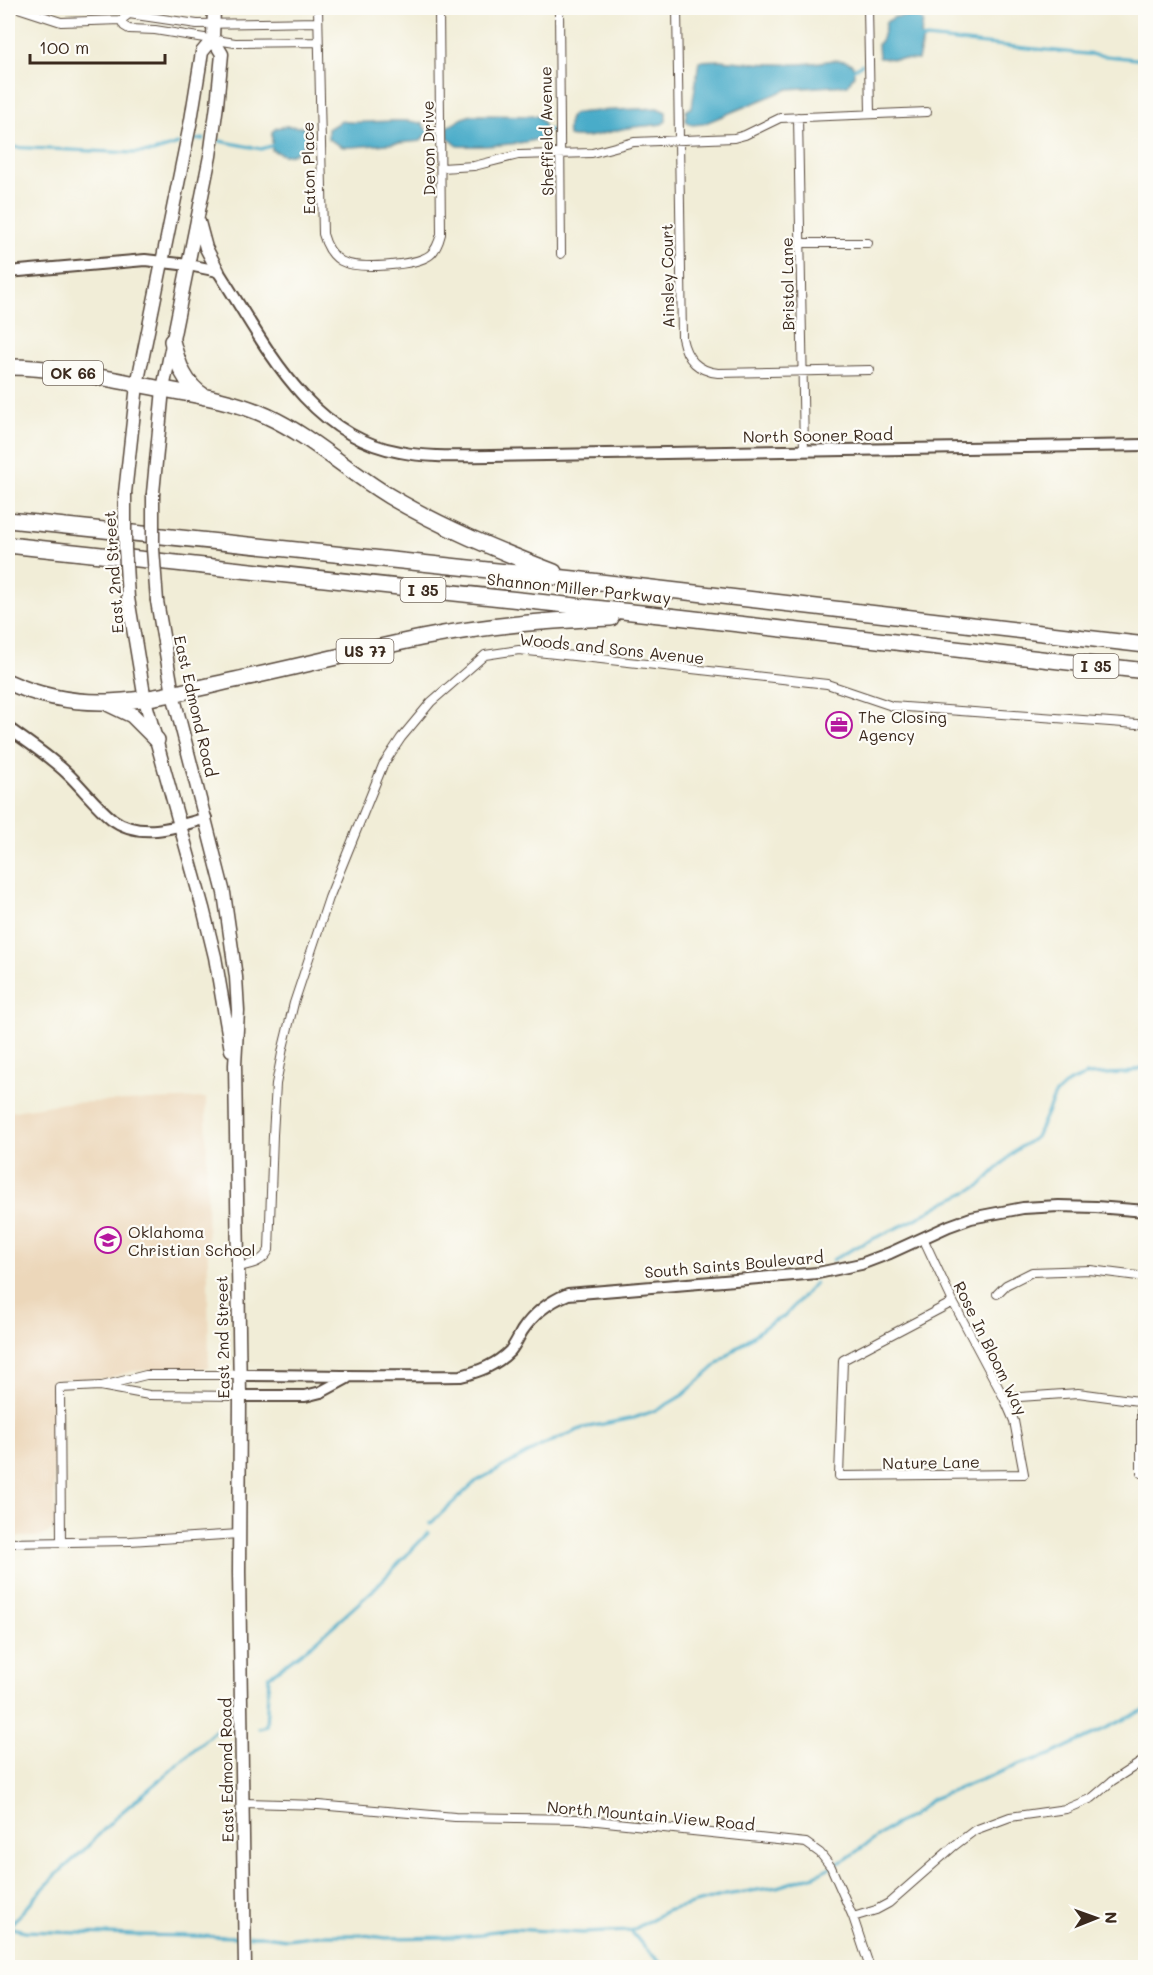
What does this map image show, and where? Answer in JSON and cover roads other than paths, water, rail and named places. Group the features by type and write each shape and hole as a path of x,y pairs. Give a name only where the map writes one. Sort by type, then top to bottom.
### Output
{"highway":[{"path":"172,341 182,372 197,391 208,398"},
{"name":"OK 66","path":"8,367 49,370 163,389"},
{"path":"163,389 208,398 266,415 291,429 387,495 437,522 499,550 574,579"},
{"name":"Shannon Miller Parkway","path":"8,520 574,579 1146,645"},
{"name":"Shannon Miller Parkway","path":"8,545 669,616 1146,671"},
{"name":"US 77","path":"145,700 477,628 559,620 669,616"},
{"path":"1052,635 1146,636"},
{"path":"8,682 23,689 77,702 106,703 145,700"},
{"path":"106,703 132,715 157,740"}],"main road":[{"name":"East 2nd Street","path":"157,601 153,549 153,493 163,389 212,146 222,54 213,39 214,8"},
{"name":"East 2nd Street","path":"213,39 202,52 191,120 137,385 125,493 125,548 128,598 145,700 215,957 235,1065"},
{"path":"198,217 206,248 218,271"},
{"name":"East Edmond Road","path":"157,601 173,694 206,818"},
{"name":"East 2nd Street","path":"206,818 224,893 236,977 238,1011 235,1065 240,1375 239,1572"},
{"name":"East Edmond Road","path":"239,1572 245,1968"}],"street":[{"path":"18,8 61,22 121,20 129,14 197,24 318,22"},
{"name":"Eaton Place","path":"318,8 323,234 334,255 351,264 364,266 402,264"},
{"name":"Devon Drive","path":"402,264 431,254 438,244 442,224 439,8"},
{"name":"Sheffield Avenue","path":"559,8 561,254"},
{"name":"Ainsley Court","path":"677,8 682,338 686,353 694,364 713,372 870,370"},
{"path":"868,8 870,113"},
{"path":"121,20 129,29 155,30 236,43 318,42"},
{"path":"442,168 474,166 518,155 592,153 634,142 739,137 775,119 927,112"},
{"name":"Bristol Lane","path":"798,117 804,451"},
{"path":"800,243 868,243"},
{"path":"8,272 145,260 218,271"},
{"name":"North Sooner Road","path":"218,271 289,380 325,417 370,443 398,452 423,455 492,456 1146,445"},
{"name":"Woods and Sons Avenue","path":"238,1267 254,1264 265,1258 269,1250 276,1084 283,1048 294,1003 329,898 374,786 383,765 401,738 431,702 485,655 519,650 827,684 892,706 1137,724"},
{"path":"8,728 41,751 68,774 114,821 132,828 158,830 206,818"},
{"name":"South Saints Boulevard","path":"61,1542 60,1388 100,1386 146,1375 461,1376 477,1372 501,1359 512,1348 535,1313 555,1299 568,1294 818,1273 861,1264 971,1218 1023,1208 1059,1206 1146,1211"},
{"name":"Rose In Bloom Way","path":"922,1238 1014,1421 1023,1474"},
{"path":"997,1294 1006,1285 1032,1272 1090,1270 1146,1277"},
{"name":"Nature Lane","path":"953,1302 843,1360 839,1476 1023,1474"},
{"name":"South Saints Boulevard","path":"100,1386 150,1395 305,1396 321,1392 347,1377"},
{"path":"1004,1398 1078,1392 1143,1402 1142,1473"},
{"path":"8,1543 130,1541 239,1534"},
{"path":"853,1917 876,1910 889,1903 975,1830 1011,1817 1066,1809 1092,1798 1112,1781 1146,1759"},
{"name":"North Mountain View Road","path":"243,1803 318,1805 455,1817 578,1819 806,1842 820,1853 831,1867 853,1917 870,1968"}],"water":[{"path":"895,17 917,17 923,21 921,35 923,39 918,60 879,58 878,44 882,39 886,22"},
{"path":"839,60 853,65 854,75 848,85 788,89 703,124 692,125 686,121 686,111 692,107 699,61 790,64"},
{"path":"657,108 666,112 666,121 662,124 590,136 568,136 568,124 573,114"},
{"path":"473,115 538,116 544,124 545,136 490,146 458,146 448,138 448,126"},
{"path":"341,121 414,122 423,124 427,132 421,141 343,147 328,139 328,129"},
{"path":"302,127 307,130 307,134 299,150 285,155 272,150 272,132 276,128"}],"waterway":[{"path":"921,40 926,38 1146,60"},
{"path":"851,71 862,64"},
{"path":"542,130 552,130"},
{"path":"423,132 434,132"},
{"path":"192,140 204,139"},
{"path":"220,141 261,149 277,144"},
{"path":"8,147 133,153 153,152 178,144"},
{"path":"832,1260 980,1186 1016,1150 1036,1137 1055,1095 1068,1083 1087,1075 1127,1073 1146,1066"},
{"path":"430,1524 475,1482 541,1446 583,1428 634,1418 659,1409 683,1395 730,1353 770,1323 784,1317 815,1283"},
{"path":"259,1728 266,1726 269,1676 314,1643 371,1592 428,1533"},
{"path":"249,1936 287,1939 320,1935 364,1935 386,1938 482,1935 487,1932 513,1929 582,1933 631,1931 666,1911 725,1895 777,1887 815,1875 846,1859 895,1824 910,1817 932,1799 1050,1755 1146,1709"},
{"path":"8,1927 56,1875 117,1816 216,1730"},
{"path":"8,1927 25,1931 242,1937"},
{"path":"631,1931 666,1968"}],"place":[{"name":"The Closing Agency","path":"839,725"},
{"name":"Oklahoma Christian School","path":"108,1240"}]}
